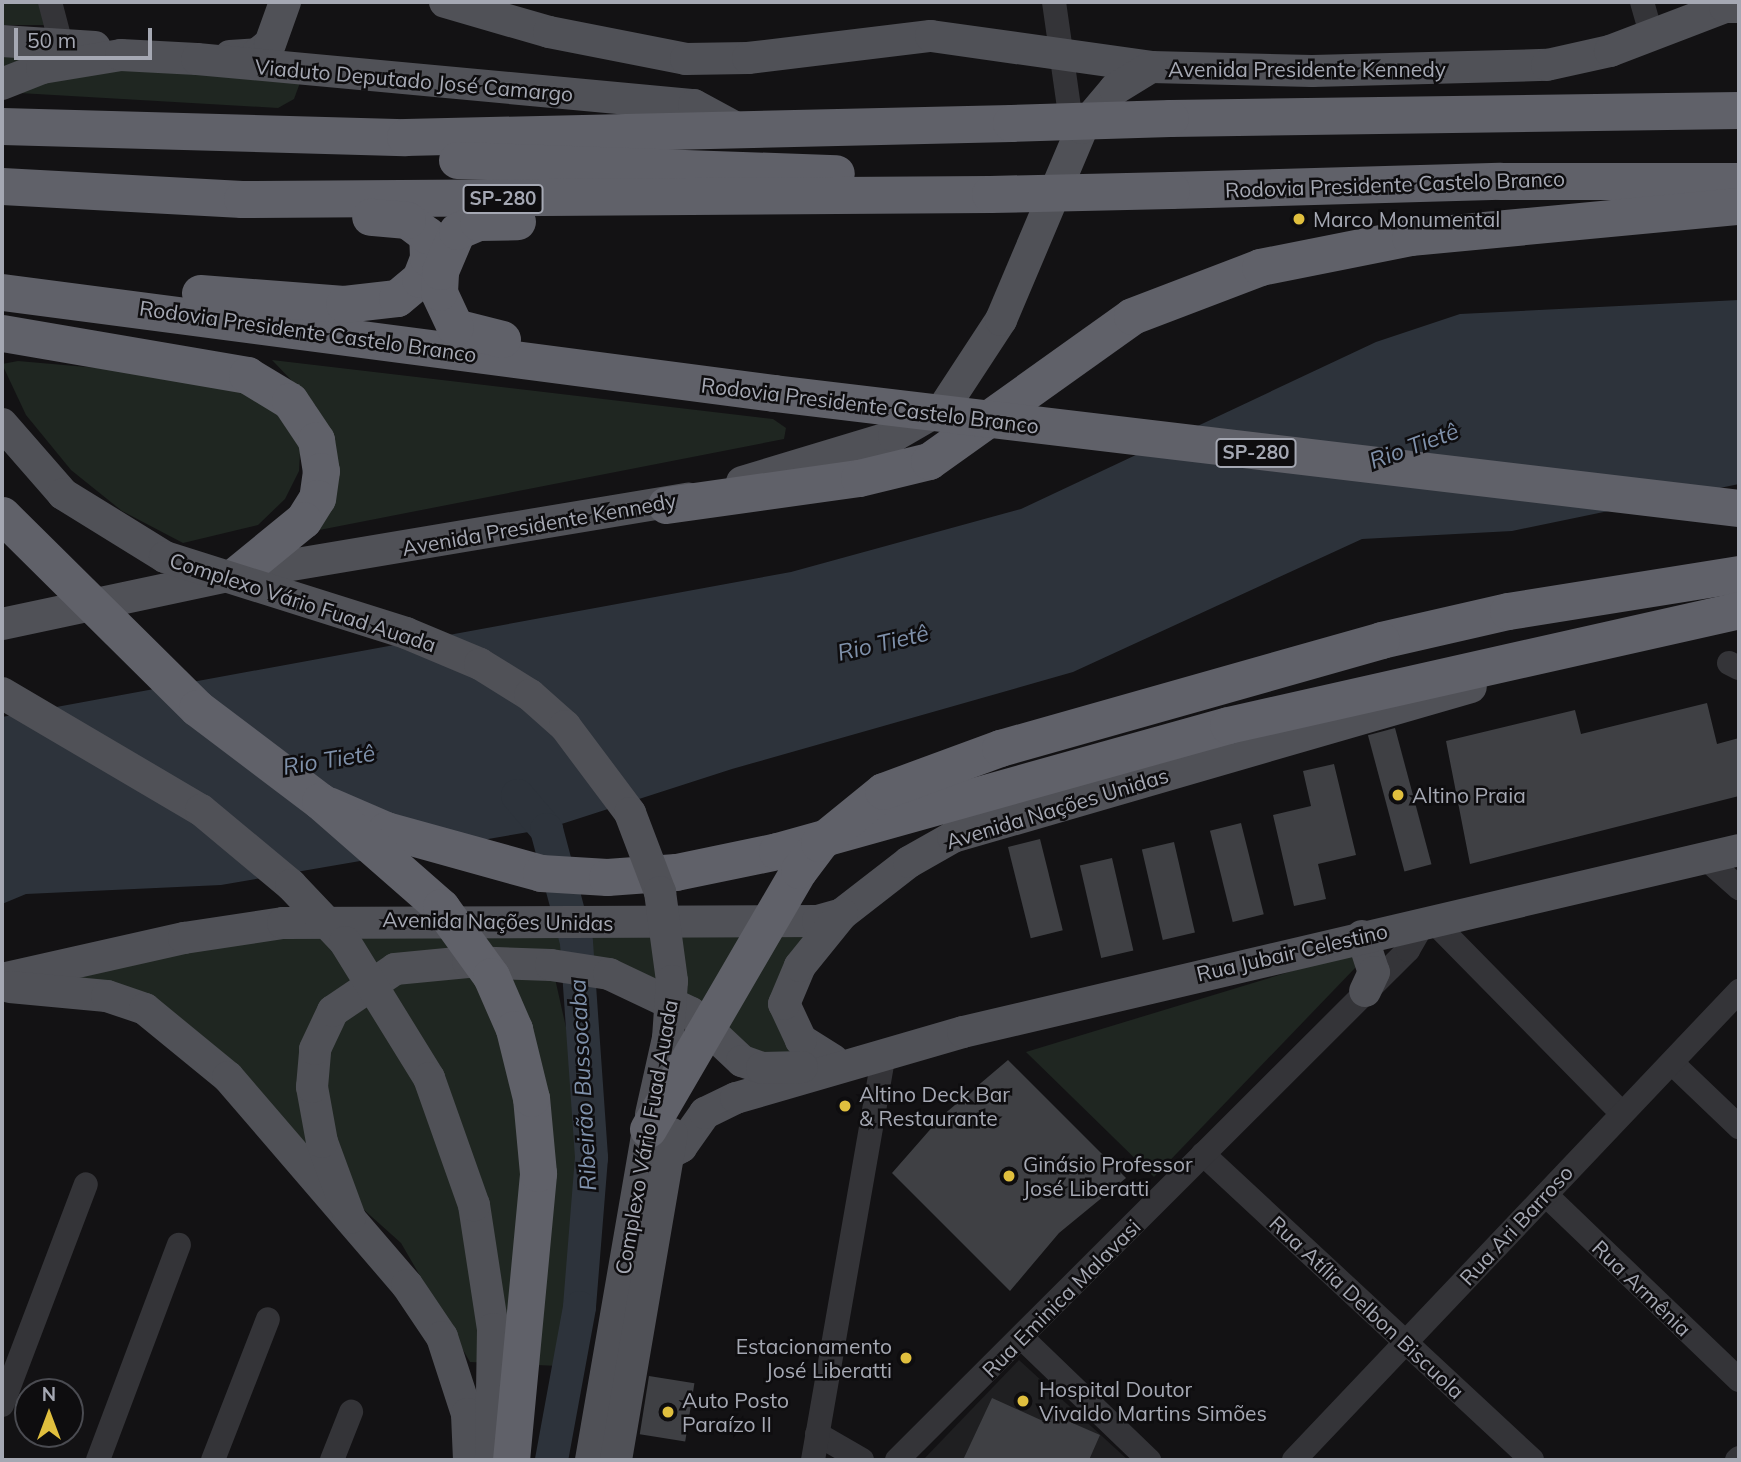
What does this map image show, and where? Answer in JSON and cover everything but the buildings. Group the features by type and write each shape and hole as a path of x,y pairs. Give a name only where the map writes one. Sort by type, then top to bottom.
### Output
{"highway":[{"path":"2,126 204,134 539,136 1170,118 1739,110"},
{"path":"204,134 238,150 862,174 928,195"},
{"name":"Rodovia Presidente Castelo Branco","path":"9,186 242,199 621,200 1500,181 1739,181"},
{"path":"54,299 100,285 360,304 410,290 428,258 427,235 407,220 276,215 242,199"},
{"path":"580,369 545,344 462,333 447,316 439,292 442,261 457,231 478,222 592,219 621,200"},
{"path":"666,505 859,478 929,461 1132,316 1260,267 1410,237 1739,206"},
{"name":"Rodovia Presidente Castelo Branco","path":"2,292 580,369 1739,508"},
{"path":"2,333 247,375 290,401 303,417 318,450 317,498 303,520 237,575"},
{"path":"2,515 197,708 320,801 441,906 474,947 514,1029 531,1098 538,1173 511,1460"},
{"path":"658,1142 799,870 819,843 883,791 1000,748 1381,640 1508,611 1739,574"},
{"name":"Avenida Nações Unidas","path":"1536,659 1739,610"},
{"path":"320,801 446,849 571,877 718,865 1228,725 1536,659"}],"main road":[{"path":"2,41 251,55 274,39 285,2"},
{"path":"445,2 549,33 687,59 748,58 931,36 1066,58 1151,67"},
{"name":"Avenida Presidente Kennedy","path":"2,624 237,575 666,505 894,436 944,407 1001,320 1074,144 1115,89 1151,67 1515,68 1569,61 1733,5"},
{"name":"Viaduto Deputado José Camargo","path":"2,84 42,68 121,55 197,59 694,105 740,130"},
{"name":"Complexo Vário Fuad Auada","path":"2,424 63,494 165,557 406,633 481,664 530,695 565,726 630,813 649,856 670,939 668,1038 658,1142 591,1460"},
{"name":"Avenida Nações Unidas","path":"2,979 184,938 284,923 539,920 786,925 842,914 953,837 1453,692 1536,659"},
{"path":"2,692 201,810 291,885 345,942 429,1078 474,1205 494,1329 491,1460"},
{"name":"Rua Jubair Celestino","path":"1704,857 1739,838"},
{"name":"Rua Jubair Celestino","path":"658,1142 681,1147 694,1122 716,1106 1050,1009 1428,921 1520,904 1739,850"},
{"path":"833,1060 801,1040 784,1004 800,966 842,914"},
{"path":"1362,936 1374,972 1366,991"},
{"path":"349,1218 322,1142 312,1087 315,1049 333,1011 395,969 446,962 551,965 609,975 691,1013 742,1061 788,1070 867,1053 883,1058"},
{"path":"2,987 107,996 171,1025 228,1077 407,1285 442,1338 467,1414 469,1460"},
{"path":"616,1460 658,1142 691,1013"}],"street":[{"path":"50,2 61,44"},
{"path":"1054,2 1066,58 1074,144"},
{"path":"1642,2 1651,33"},
{"path":"1704,857 1739,888"},
{"path":"1428,921 1621,1112"},
{"name":"Rua Eminica Malavasi","path":"897,1460 1408,950 1428,921"},
{"name":"Rua Ari Barroso","path":"1294,1460 1546,1195 1621,1112 1672,1063 1739,991"},
{"path":"813,1460 883,1058"},
{"path":"1672,1063 1739,1127"},
{"name":"Rua Atília Delbon Biscuola","path":"1203,1154 1532,1460"},
{"path":"2,1405 86,1184"},
{"name":"Rua Armênia","path":"1546,1195 1739,1380"},
{"path":"98,1460 179,1245"},
{"path":"213,1460 268,1319"},
{"path":"1021,1336 1149,1460"},
{"path":"332,1460 351,1412"},
{"path":"817,1434 862,1460"}],"shaded area":[{"path":"2,2 47,2 47,25 2,25"},
{"path":"2,50 301,80 294,99 278,108 2,92"},
{"path":"272,360 773,419 786,428 784,439 304,533 330,457 316,406"},
{"path":"18,361 224,379 257,391 301,436 299,471 285,499 258,525 183,543 122,511 71,470 26,415 2,364"},
{"path":"818,921 787,987 812,1050 762,1068 691,1013 552,965 580,1090 578,1239 559,1366 470,1362 401,1243 276,1131 171,1025 2,987 184,938"},
{"path":"1358,951 1356,967 1154,1177 1026,1052"},
{"name":"Hospital Doutor Vivaldo Martins Simões","path":"1019,1360 1128,1460 923,1460"}],"water":[{"name":"Rio Tietê","path":"1739,300 1739,484 1512,531 1362,539 1073,672 732,769 546,829 221,885 26,894 2,904 2,717 791,572 1021,509 1376,342 1460,314"}],"waterway":[{"name":"Ribeirão Bussocaba","path":"517,795 546,829 576,942 591,1157 579,1307 551,1460"}],"place":[{"name":"Marco Monumental","path":"1299,219"},
{"name":"Altino Praia","path":"1398,795"},
{"name":"Altino Deck Bar & Restaurante","path":"845,1106"},
{"name":"Ginásio Professor José Liberatti","path":"1009,1176"},
{"name":"Estacionamento José Liberatti","path":"906,1358"},
{"name":"Hospital Doutor Vivaldo Martins Simões","path":"1023,1401"},
{"name":"Auto Posto Paraízo II","path":"668,1412"}]}
